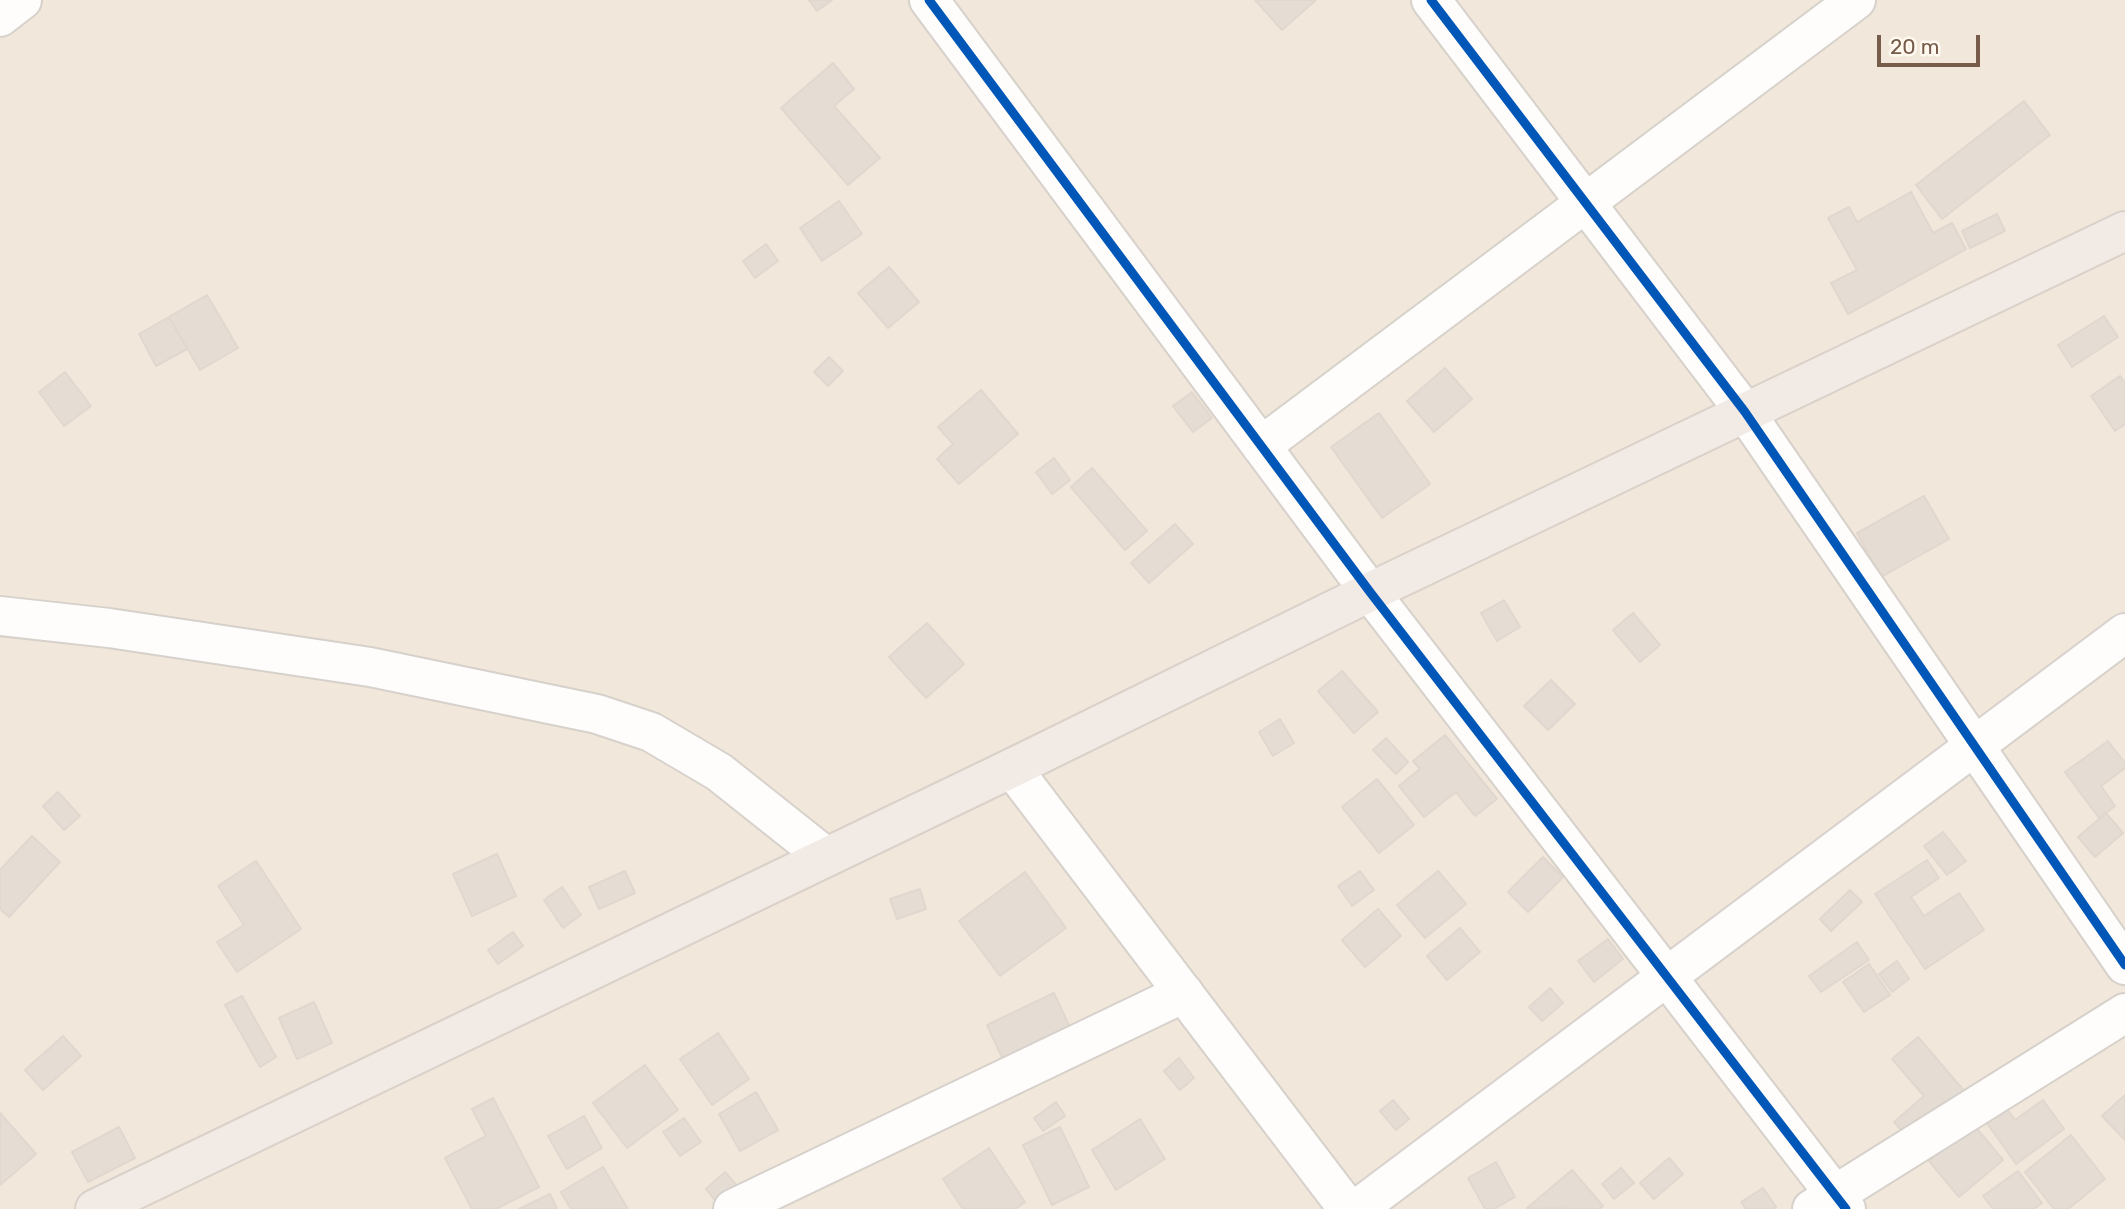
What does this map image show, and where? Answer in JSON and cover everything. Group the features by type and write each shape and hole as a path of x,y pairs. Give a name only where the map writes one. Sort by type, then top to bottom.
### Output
{"highway":[{"path":"95,1209 1012,768 1370,592 2125,231"}],"street":[{"path":"0,17 22,0"},
{"path":"929,0 1370,592 1667,976 1831,1204 2125,1013"},
{"path":"1431,0 1745,412 2125,965"},
{"path":"1261,446 1854,1"},
{"path":"0,616 109,628 370,667 597,714 651,732 719,772 826,857"},
{"path":"1357,1209 2125,632"},
{"path":"1012,768 1348,1209"},
{"path":"733,1209 1184,993"}],"shaded area":[{"path":"0,0 2125,0 2125,1209 0,1209"}],"building":[{"path":"809,0 832,0 817,11"},
{"path":"1255,0 1316,0 1282,30"},
{"path":"833,63 854,89 834,106 880,158 848,185 781,108"},
{"path":"2024,101 2050,135 1942,219 1916,185"},
{"path":"1911,192 1933,233 1952,223 1966,249 1848,314 1831,283 1857,270 1828,218 1849,207 1857,222"},
{"path":"839,201 862,234 822,261 800,228"},
{"path":"1997,214 2005,231 1970,248 1962,231"},
{"path":"766,244 778,261 755,278 743,261"},
{"path":"889,267 919,302 888,328 858,293"},
{"path":"207,295 238,348 200,370 169,317"},
{"path":"2104,316 2118,337 2072,367 2058,345"},
{"path":"169,317 187,349 156,366 139,334"},
{"path":"829,357 843,371 828,386 814,372"},
{"path":"1445,368 1472,399 1434,432 1407,401"},
{"path":"65,372 91,406 64,426 39,392"},
{"path":"2120,376 2125,383 2125,424 2115,431 2091,396"},
{"path":"981,390 1018,434 959,484 937,459 953,444 938,427"},
{"path":"1192,392 1212,418 1193,432 1173,406"},
{"path":"1379,413 1430,484 1382,518 1331,447"},
{"path":"1054,458 1070,480 1052,494 1036,472"},
{"path":"1092,468 1147,531 1125,550 1071,487"},
{"path":"1924,496 1949,539 1881,577 1857,533"},
{"path":"1175,524 1193,544 1149,583 1131,563"},
{"path":"1504,600 1520,627 1497,641 1481,613"},
{"path":"1633,613 1660,645 1640,662 1613,630"},
{"path":"927,623 964,664 926,698 889,657"},
{"path":"1342,671 1378,712 1354,733 1318,691"},
{"path":"1551,680 1575,704 1548,730 1524,706"},
{"path":"1280,719 1294,743 1273,756 1259,732"},
{"path":"1445,735 1497,799 1475,816 1456,792 1424,817 1399,786 1420,769 1413,761"},
{"path":"1386,738 1408,762 1396,774 1373,750"},
{"path":"2108,741 2125,763 2125,768 2101,786 2115,806 2099,818 2065,772"},
{"path":"1377,779 1414,825 1379,853 1342,807"},
{"path":"58,792 80,816 64,830 43,806"},
{"path":"2106,813 2123,833 2095,857 2078,837"},
{"path":"1943,832 1966,861 1947,875 1924,846"},
{"path":"32,836 60,862 9,917 0,909 0,870"},
{"path":"497,854 516,896 472,916 453,874"},
{"path":"1543,857 1563,877 1528,912 1508,892"},
{"path":"1927,860 1939,878 1911,897 1924,916 1959,893 1984,930 1925,969 1875,894"},
{"path":"256,861 301,929 237,972 217,942 244,925 218,886"},
{"path":"625,871 635,893 599,909 589,887"},
{"path":"1360,871 1374,890 1352,906 1338,886"},
{"path":"1438,871 1466,904 1425,938 1397,905"},
{"path":"1025,872 1066,928 1000,976 959,921"},
{"path":"562,887 581,915 563,928 544,900"},
{"path":"920,889 926,909 897,919 890,899"},
{"path":"1850,890 1862,902 1831,931 1820,919"},
{"path":"1378,909 1401,936 1365,967 1342,940"},
{"path":"1460,928 1480,952 1447,980 1427,956"},
{"path":"513,932 523,946 498,964 488,950"},
{"path":"1608,939 1623,959 1594,982 1578,961"},
{"path":"1857,942 1869,960 1821,992 1809,976"},
{"path":"1897,961 1909,979 1892,992 1879,974"},
{"path":"1869,964 1890,995 1864,1012 1843,982"},
{"path":"1550,988 1563,1003 1542,1021 1529,1007"},
{"path":"1054,993 1072,1032 1005,1064 987,1025"},
{"path":"242,996 276,1057 260,1067 225,1005"},
{"path":"314,1002 332,1043 297,1059 279,1018"},
{"path":"718,1033 749,1079 712,1105 680,1059"},
{"path":"63,1036 81,1056 43,1090 25,1070"},
{"path":"1918,1037 1978,1107 1922,1154 1894,1122 1924,1096 1892,1059"},
{"path":"1179,1058 1194,1078 1180,1090 1164,1071"},
{"path":"645,1065 678,1110 627,1148 593,1103"},
{"path":"756,1092 778,1130 740,1151 719,1114"},
{"path":"2125,1095 2125,1140 2102,1116"},
{"path":"493,1098 539,1187 496,1209 472,1209 445,1158 486,1136 472,1109"},
{"path":"1393,1100 1409,1119 1396,1130 1380,1111"},
{"path":"2043,1100 2064,1129 2016,1164 1984,1119 2004,1105 2015,1120"},
{"path":"1056,1102 1065,1116 1043,1131 1034,1118"},
{"path":"0,1113 36,1154 0,1185"},
{"path":"584,1116 602,1148 567,1169 548,1136"},
{"path":"684,1118 701,1142 680,1156 663,1132"},
{"path":"1140,1119 1165,1159 1116,1190 1092,1150"},
{"path":"1973,1124 2003,1160 1959,1197 1929,1161"},
{"path":"119,1127 135,1158 88,1182 72,1152"},
{"path":"1060,1127 1089,1187 1052,1205 1023,1145"},
{"path":"2071,1135 2105,1179 2068,1209 2054,1209 2025,1172"},
{"path":"989,1148 1025,1202 1015,1209 963,1209 943,1179"},
{"path":"1669,1158 1683,1174 1654,1199 1640,1183"},
{"path":"1496,1162 1515,1197 1494,1209 1485,1209 1468,1178"},
{"path":"603,1167 628,1209 571,1209 561,1192"},
{"path":"1621,1168 1634,1183 1614,1199 1602,1184"},
{"path":"1572,1170 1603,1206 1599,1209 1527,1208"},
{"path":"2018,1171 2042,1203 2034,1209 1993,1209 1983,1196"},
{"path":"725,1172 744,1194 722,1209 706,1189"},
{"path":"1763,1188 1776,1207 1746,1209 1741,1202"},
{"path":"550,1194 557,1209 519,1209"}],"cycle path":[{"path":"929,0 1370,592 1846,1209"},
{"path":"1431,0 1745,412 2125,965"}]}
